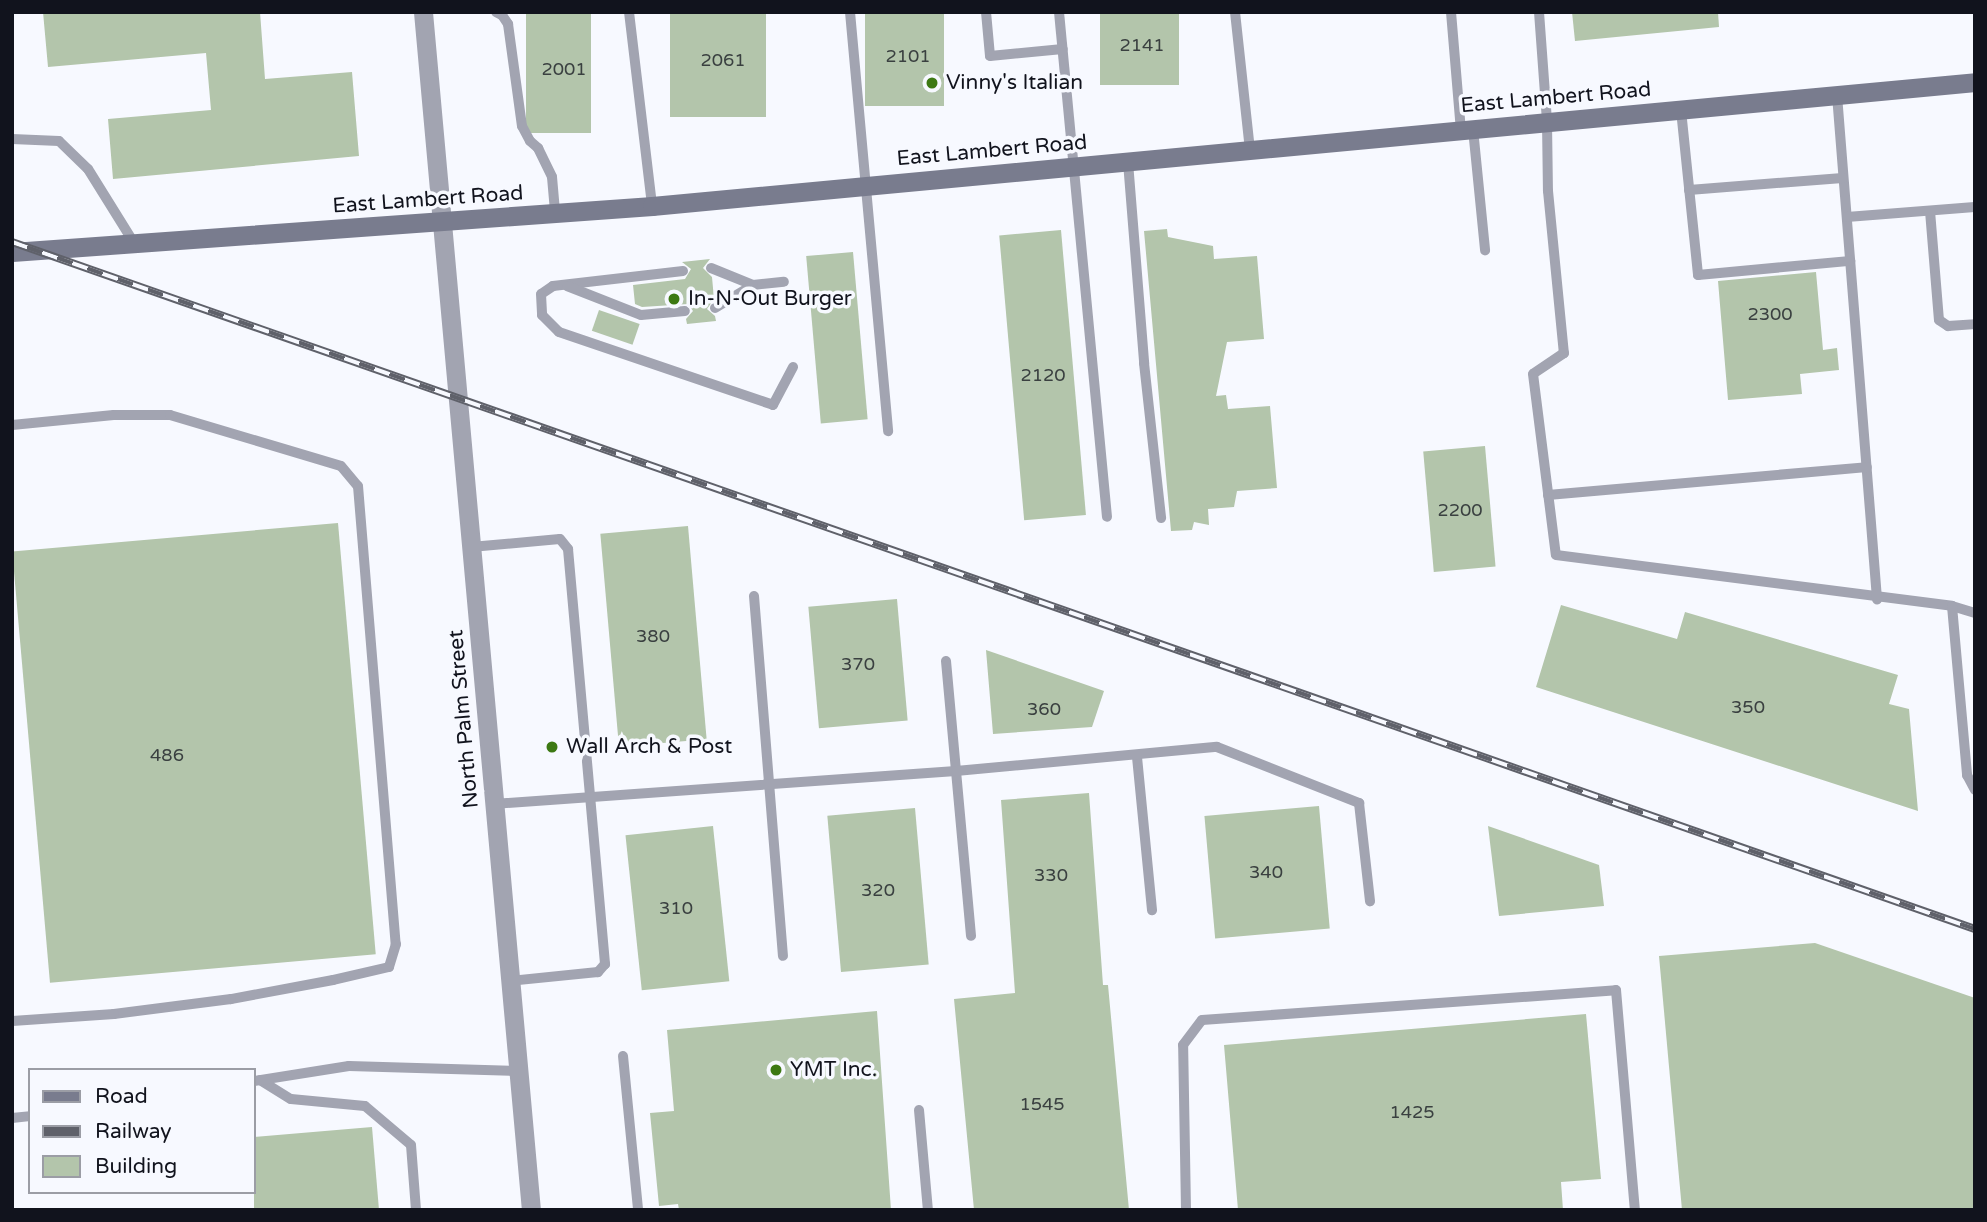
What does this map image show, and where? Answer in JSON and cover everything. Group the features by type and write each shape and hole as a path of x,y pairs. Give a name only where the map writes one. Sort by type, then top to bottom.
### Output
{"main road":[{"name":"East Lambert Road","path":"12,252 652,206 1975,82"}],"street":[{"name":"North Palm Street","path":"423,12 531,1210"}],"lane":[{"path":"496,12 508,24 522,126 530,141 538,148 552,177 555,214"},
{"path":"629,12 652,206"},
{"path":"850,12 888,431"},
{"path":"986,12 990,56 1063,49"},
{"path":"1059,12 1107,517"},
{"path":"1235,12 1250,150"},
{"path":"1451,12 1485,250"},
{"path":"1539,12 1547,122 1548,191 1564,353 1533,374 1556,555 1877,599 1952,606 1975,613"},
{"path":"1837,95 1877,599"},
{"path":"1681,110 1698,275 1850,261"},
{"path":"12,139 59,141 88,169 134,243"},
{"path":"1128,162 1144,363 1161,518"},
{"path":"1689,190 1843,178"},
{"path":"1847,217 1975,207"},
{"path":"1930,211 1939,320 1948,326 1975,324"},
{"path":"711,268 753,285"},
{"path":"683,271 552,286 541,294 542,315 559,332 773,405 793,367"},
{"path":"715,309 753,285 784,282"},
{"path":"564,285 641,315 685,311"},
{"path":"12,425 114,415 170,415 341,466 358,486 396,944 389,967 333,980 218,1001 114,1014 12,1021"},
{"path":"1548,495 1867,467"},
{"path":"471,547 560,539 568,549 604,964 598,972 510,981"},
{"path":"754,596 783,956"},
{"path":"1952,606 1967,775 1975,790"},
{"path":"947,662 971,936"},
{"path":"495,804 1138,757 1217,747 1359,803 1370,901"},
{"path":"1138,757 1152,910"},
{"path":"1186,1210 1183,1045 1202,1020 1616,990 1635,1210"},
{"path":"623,1056 638,1210"},
{"path":"257,1080 349,1066 519,1071"},
{"path":"257,1080 291,1098 365,1106 411,1146 416,1210"},
{"path":"919,1110 928,1210"}],"building":[{"path":"43,12 260,12 265,79 352,72 359,156 113,179 108,119 211,110 206,53 48,67"},
{"path":"526,12 591,12 591,133 526,133"},
{"path":"670,12 766,12 766,117 670,117"},
{"path":"865,12 944,12 944,106 865,106"},
{"path":"1100,12 1179,12 1179,85 1100,85"},
{"path":"1572,12 1718,12 1719,27 1575,41"},
{"path":"1167,229 1168,237 1213,246 1214,259 1257,256 1264,339 1227,342 1216,396 1226,395 1228,409 1270,406 1277,488 1237,491 1234,507 1208,509 1209,525 1194,522 1192,530 1171,531 1144,231"},
{"path":"1061,230 1086,515 1024,520 999,235"},
{"path":"853,252 868,419 821,423 806,256"},
{"name":"In-N-Out Burger","path":"710,259 703,268 712,277 714,299 707,309 715,316 716,321 687,324 686,319 693,311 688,304 642,307 635,304 633,285 685,279 691,269 682,262"},
{"path":"1816,272 1823,350 1837,348 1839,370 1800,374 1802,394 1728,400 1718,281"},
{"path":"599,310 640,324 632,345 592,331"},
{"path":"1485,446 1496,567 1434,572 1423,451"},
{"path":"338,523 376,954 50,983 12,551"},
{"path":"688,526 707,739 619,747 600,534"},
{"path":"897,599 908,721 819,728 808,607"},
{"path":"1561,605 1677,639 1685,612 1898,675 1889,704 1909,709 1918,811 1536,687"},
{"path":"986,650 1104,691 1092,727 993,734"},
{"path":"1089,793 1103,985 1108,985 1129,1210 974,1210 954,999 1015,993 1001,800"},
{"path":"1319,806 1330,929 1215,939 1204,816"},
{"path":"915,808 929,964 841,972 827,816"},
{"path":"713,826 729,981 642,990 625,835"},
{"path":"1488,826 1599,865 1604,906 1499,916"},
{"path":"1815,943 1975,998 1975,1210 1682,1210 1659,956"},
{"name":"YMT Inc.","path":"877,1011 891,1210 679,1210 678,1204 659,1206 650,1113 674,1111 667,1030"},
{"path":"1586,1014 1601,1179 1561,1182 1563,1210 1238,1210 1224,1045"},
{"path":"372,1127 379,1210 254,1210 256,1137"}],"railway":[{"path":"12,242 1975,929"}],"place":[{"name":"Vinny's Italian","path":"932,83"},
{"name":"In-N-Out Burger","path":"674,299"},
{"name":"Wall Arch & Post","path":"552,747"},
{"name":"YMT Inc.","path":"776,1070"}]}
